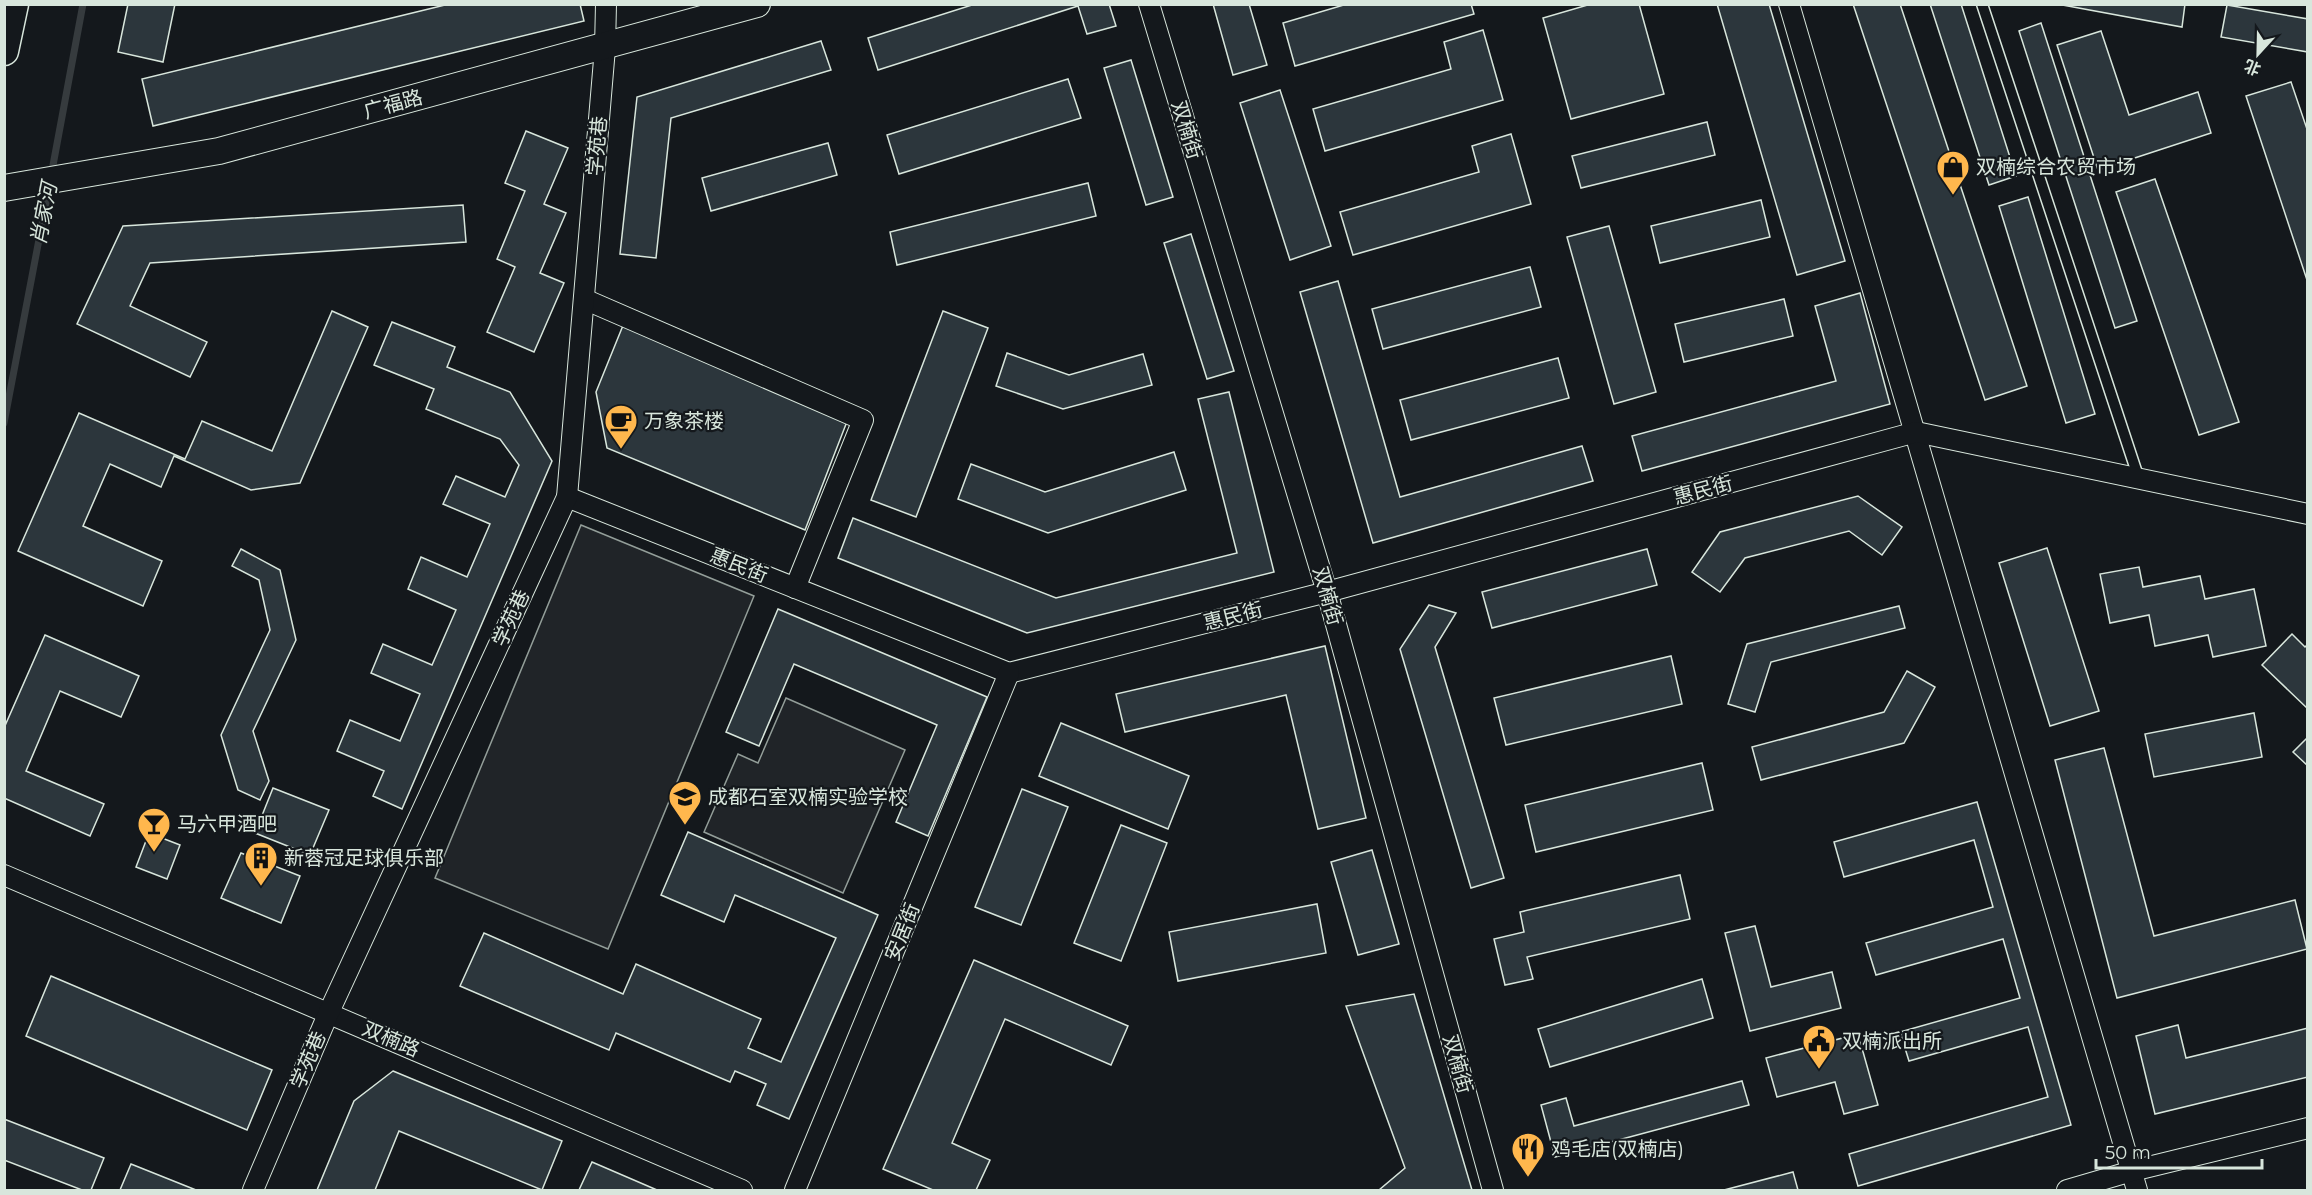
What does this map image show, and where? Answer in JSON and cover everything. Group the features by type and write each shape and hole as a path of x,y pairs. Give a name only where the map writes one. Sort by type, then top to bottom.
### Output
{"main road":[{"path":"4,51 14,4"}],"street":[{"name":"学苑巷","path":"253,1191 329,1012 567,497 605,48 606,4"},
{"name":"广福路","path":"15,187 219,151 605,48 757,4"},
{"name":"双楠街","path":"1149,4 1327,592 1493,1191"},
{"path":"1789,4 2137,1191"},
{"path":"584,299 863,420 795,588"},
{"name":"惠民街","path":"567,497 1009,673 1327,592 1916,432"},
{"path":"1916,432 2307,514"},
{"name":"安居街","path":"795,1191 1009,673"},
{"name":"双楠路","path":"4,875 329,1012 742,1191"},
{"path":"2067,1191 2132,1171 2307,1128"}],"lane":[{"path":"1982,4 2139,479"}],"shaded area":[{"path":"581,525 754,596 608,949 435,878"},
{"path":"786,698 905,750 843,893 704,832 738,754 758,763"}],"building":[{"path":"128,4 175,4 163,62 118,52"},
{"path":"449,4 580,4 584,21 153,126 142,79"},
{"path":"975,4 1109,4 1116,26 1087,34 1078,6 878,70 868,38"},
{"path":"1213,4 1249,4 1267,65 1233,75"},
{"path":"1347,4 1471,4 1474,14 1295,66 1283,23"},
{"path":"1591,4 1639,4 1664,94 1571,119 1543,18"},
{"path":"1717,4 1769,4 1845,261 1797,275"},
{"path":"1853,4 1900,4 2027,386 1985,400"},
{"path":"1930,4 1961,4 2016,176 1989,185"},
{"path":"2057,4 2185,4 2182,27"},
{"path":"2227,5 2308,19 2308,52 2221,37"},
{"path":"2041,23 2137,321 2115,328 2019,31"},
{"path":"1483,30 1503,100 1325,151 1313,109 1451,69 1444,42"},
{"path":"2101,31 2129,115 2198,92 2211,133 2098,170 2057,45"},
{"path":"821,41 831,70 671,118 656,258 620,254 637,97"},
{"path":"1131,60 1173,197 1146,205 1104,68"},
{"path":"1068,79 1081,118 899,174 887,135"},
{"path":"2291,82 2308,132 2308,283 2246,96"},
{"path":"1280,90 1331,246 1290,260 1240,103"},
{"path":"1707,122 1715,155 1581,188 1572,156"},
{"path":"526,131 568,148 544,204 566,213 540,273 564,283 534,352 487,332 515,267 497,259 525,191 505,183"},
{"path":"1511,134 1531,204 1353,255 1340,212 1479,172 1472,146"},
{"path":"828,143 837,175 711,211 702,178"},
{"path":"2155,179 2239,422 2199,435 2116,192"},
{"path":"1088,183 1096,216 897,265 890,232"},
{"path":"2028,197 2095,414 2066,423 1999,206"},
{"path":"1761,200 1770,237 1660,263 1651,226"},
{"path":"463,205 466,242 150,263 130,306 207,342 190,377 77,324 123,226"},
{"path":"1609,226 1656,392 1614,404 1567,237"},
{"path":"1191,234 1234,371 1207,379 1164,243"},
{"path":"1530,267 1541,307 1383,349 1372,309"},
{"path":"1338,281 1400,497 1582,446 1593,481 1373,543 1300,292"},
{"path":"1860,293 1890,404 1642,471 1632,436 1836,381 1815,306"},
{"path":"1784,299 1793,336 1684,362 1675,324"},
{"path":"332,311 368,327 300,483 251,490 174,456 161,487 110,464 83,526 162,561 143,606 18,551 79,413 185,459 202,421 272,451"},
{"path":"943,311 988,328 916,517 871,500"},
{"path":"392,322 455,347 447,367 510,392 552,461 402,809 373,796 384,771 337,751 350,720 400,741 420,694 371,673 383,644 432,665 456,610 408,589 421,557 467,577 490,524 443,504 456,476 505,497 519,465 500,439 426,409 434,389 374,365"},
{"path":"624,323 848,419 805,530 607,448 596,392"},
{"path":"1007,353 1069,375 1143,354 1152,385 1063,409 996,386"},
{"path":"1558,358 1569,398 1411,440 1400,400"},
{"path":"1229,392 1274,572 1027,633 838,558 853,518 1056,598 1237,553 1198,399"},
{"path":"1174,452 1186,490 1048,533 958,499 971,464 1045,492"},
{"path":"1858,496 1902,527 1882,555 1849,531 1745,558 1720,592 1692,572 1720,532"},
{"path":"2047,548 2099,711 2050,726 1999,563"},
{"path":"241,549 280,570 296,640 253,731 269,781 260,800 238,790 221,735 270,630 259,580 232,566"},
{"path":"1647,549 1657,585 1492,628 1482,592"},
{"path":"2139,567 2143,587 2200,576 2205,599 2254,589 2266,646 2213,657 2208,635 2155,646 2149,615 2110,623 2100,574"},
{"path":"1429,605 1456,613 1435,647 1504,878 1471,888 1400,649"},
{"path":"1899,606 1905,628 1771,662 1755,712 1728,704 1747,644"},
{"path":"778,609 987,697 928,836 896,822 937,725 794,664 759,746 726,732"},
{"path":"2292,634 2305,647 2308,644 2308,709 2262,665"},
{"path":"45,635 139,676 121,717 60,691 26,771 104,804 90,836 4,798 4,728"},
{"path":"1325,646 1366,818 1318,829 1286,695 1125,732 1116,694"},
{"path":"1671,656 1682,704 1506,745 1494,698"},
{"path":"1907,671 1935,687 1904,743 1761,780 1752,747 1884,712"},
{"path":"2254,713 2262,757 2154,777 2145,734"},
{"path":"1061,723 1189,776 1168,829 1039,776"},
{"path":"2308,737 2308,766 2293,752"},
{"path":"2104,748 2154,936 2295,900 2307,949 2117,998 2055,760"},
{"path":"1702,763 1713,810 1536,852 1525,805"},
{"path":"273,788 329,810 310,855 255,833"},
{"path":"1022,789 1068,807 1021,925 975,907"},
{"path":"1977,802 2071,1125 1858,1186 1849,1154 2048,1097 2028,1027 1909,1061 1900,1032 2020,998 2003,939 1876,975 1866,943 1993,907 1974,840 1844,877 1834,842"},
{"path":"1121,825 1167,843 1121,961 1074,943"},
{"path":"688,832 878,915 789,1119 757,1105 766,1084 735,1071 730,1082 616,1033 609,1050 460,986 484,933 623,994 636,964 761,1019 748,1048 781,1062 836,938 735,895 724,922 661,895"},
{"path":"149,833 180,845 167,879 136,867"},
{"path":"1372,850 1399,944 1358,955 1331,862"},
{"name":"新蓉冠足球俱乐部","path":"241,853 300,876 281,923 221,898"},
{"path":"1680,875 1690,919 1527,957 1533,979 1505,985 1494,939 1524,932 1520,912"},
{"path":"1317,904 1326,953 1178,981 1169,932"},
{"path":"1755,926 1771,987 1832,972 1841,1008 1750,1031 1725,933"},
{"path":"974,960 1128,1026 1111,1065 1005,1019 952,1143 990,1160 976,1190 933,1190 883,1169"},
{"path":"51,976 272,1070 247,1130 26,1036"},
{"path":"1702,979 1713,1018 1550,1067 1538,1029"},
{"path":"1414,994 1472,1190 1379,1190 1405,1168 1346,1006"},
{"path":"2178,1025 2186,1058 2308,1028 2308,1077 2155,1114 2136,1036"},
{"name":"双楠派出所","path":"1858,1034 1878,1105 1844,1114 1835,1082 1777,1097 1766,1058"},
{"path":"393,1071 562,1141 542,1190 399,1131 375,1190 317,1190 354,1101"},
{"path":"1742,1081 1749,1105 1555,1157 1541,1105 1566,1098 1574,1126"},
{"path":"4,1119 104,1158 91,1190 82,1190 4,1160"},
{"path":"592,1162 657,1190 579,1190"},
{"path":"131,1164 196,1190 120,1190"},
{"path":"1793,1172 1798,1190 1724,1190"}],"waterway":[{"name":"肖家河","path":"51,176 83,4"},
{"name":"肖家河","path":"4,423 49,187"}],"place":[{"name":"双楠综合农贸市场","path":"1953,196"},
{"name":"万象茶楼","path":"621,450"},
{"name":"成都石室双楠实验学校","path":"685,826"},
{"name":"马六甲酒吧","path":"154,853"},
{"name":"新蓉冠足球俱乐部","path":"261,887"},
{"name":"双楠派出所","path":"1819,1070"},
{"name":"鸡毛店(双楠店)","path":"1528,1178"}]}
